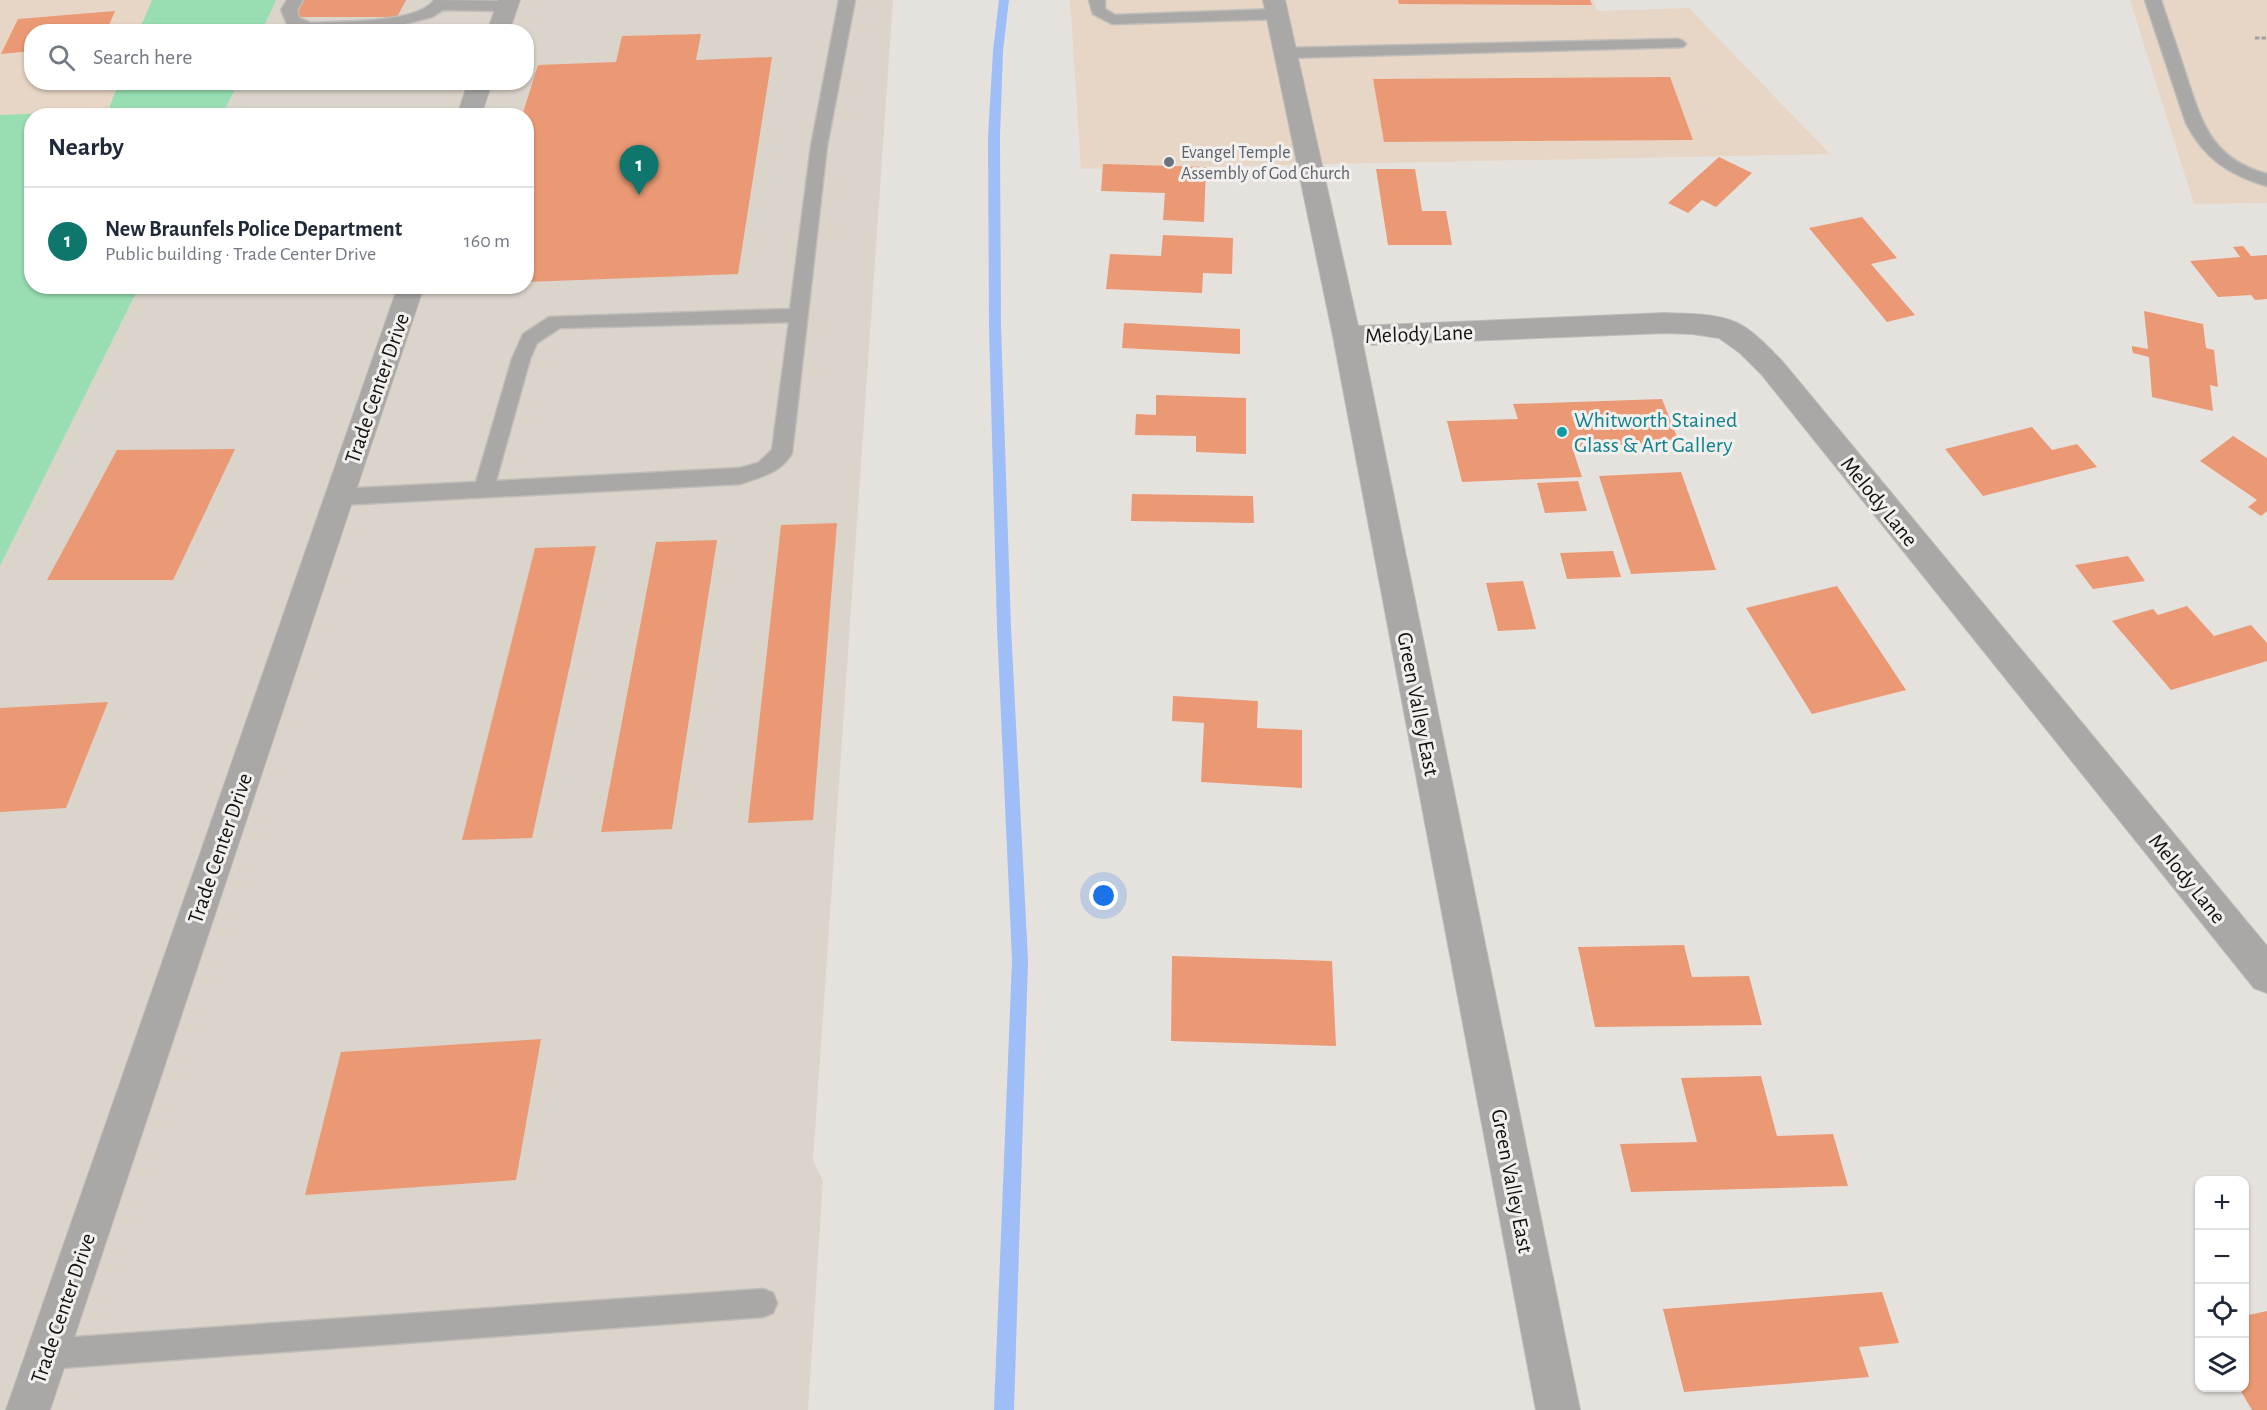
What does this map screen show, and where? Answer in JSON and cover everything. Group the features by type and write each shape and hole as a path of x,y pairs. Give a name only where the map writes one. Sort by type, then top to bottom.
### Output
{"street":[{"path":"501,24 508,3"},
{"name":"Green Valley East","path":"1275,7 1347,336 1558,1410"},
{"path":"472,108 477,90"},
{"name":"Trade Center Drive","path":"28,1410 408,294"},
{"name":"Melody Lane","path":"1347,336 1665,323 1726,328 1750,346 1772,368 2267,975"}],"lane":[{"path":"295,0 289,10 292,21 299,24"},
{"path":"339,497 740,476 765,468 782,453 819,146 847,0"},
{"path":"1097,0 1098,11 1112,19 1275,7"},
{"path":"2153,0 2194,123 2202,140 2211,152 2225,163 2242,173 2267,180"},
{"path":"365,24 393,22 427,14 441,3 508,3"},
{"path":"1284,53 1678,44"},
{"path":"484,488 521,359 530,339 556,322 799,315"},
{"path":"47,1354 763,1303"}],"path":[{"path":"2255,38 2267,38"}],"shaded area":[{"path":"0,0 276,0 265,24 24,24 24,90 234,90 226,108 24,108 24,294 136,294 0,566"},
{"path":"276,0 893,0 813,1161 823,1181 808,1410 0,1410 0,566 136,294 534,294 534,108 226,108 234,90 534,90 534,24 265,24"},
{"path":"1070,0 1593,0 1597,11 1689,8 1830,154 1081,169"},
{"path":"2130,0 2267,0 2267,203 2194,204"}],"green space":[{"path":"152,0 276,0 265,24 142,24"},
{"path":"116,90 234,90 226,108 109,108"},
{"path":"24,114 24,294 136,294 0,566 0,115"}],"building":[{"path":"304,0 406,0 397,17 295,17"},
{"path":"1398,0 1590,0 1592,5 1399,4"},
{"path":"115,11 109,24 24,24 24,52 1,54 18,19"},
{"path":"701,34 696,60 772,57 738,274 534,282 534,108 525,108 530,90 534,90 534,78 538,65 616,62 622,36"},
{"path":"1670,77 1693,140 1384,142 1373,79"},
{"path":"1719,157 1752,173 1716,207 1702,200 1688,213 1668,203"},
{"path":"1103,164 1206,167 1204,222 1163,220 1165,193 1101,191"},
{"path":"1376,169 1415,169 1422,211 1446,211 1452,245 1388,245"},
{"path":"1862,217 1897,258 1871,264 1915,315 1887,322 1809,228"},
{"path":"1163,235 1233,238 1232,274 1203,273 1202,293 1106,289 1110,254 1161,256"},
{"path":"2243,246 2251,256 2267,255 2267,299 2255,300 2251,295 2218,297 2190,261 2240,257 2233,247"},
{"path":"2144,311 2203,324 2206,348 2214,350 2218,387 2210,385 2213,411 2152,397 2149,357 2133,353 2132,349 2132,346 2148,349"},
{"path":"1124,323 1240,329 1240,354 1122,348"},
{"path":"1156,395 1246,398 1246,454 1196,452 1196,436 1135,435 1136,414 1156,415"},
{"name":"Whitworth Stained Glass & Art Gallery","path":"1662,399 1679,442 1572,447 1582,477 1462,482 1447,421 1518,419 1513,404"},
{"path":"2032,427 2052,450 2077,444 2097,467 1983,496 1945,449"},
{"path":"2233,436 2267,458 2267,511 2261,516 2248,507 2257,500 2200,461"},
{"path":"235,449 173,580 47,580 117,450"},
{"path":"1681,472 1716,570 1631,574 1599,476"},
{"path":"1578,481 1587,511 1545,513 1537,483"},
{"path":"1132,494 1253,496 1254,523 1131,521"},
{"path":"837,523 813,820 748,823 781,525"},
{"path":"717,540 672,829 601,832 656,542"},
{"path":"596,546 532,838 462,840 535,548"},
{"path":"1613,551 1621,577 1567,579 1560,553"},
{"path":"2128,556 2145,581 2093,589 2075,565"},
{"path":"1523,581 1536,629 1498,631 1486,583"},
{"path":"1837,586 1906,690 1812,714 1746,608"},
{"path":"2187,606 2214,636 2251,625 2267,643 2267,661 2171,690 2112,621 2153,609 2158,615"},
{"path":"1173,696 1258,701 1257,728 1302,730 1302,788 1201,782 1204,723 1172,721"},
{"path":"108,702 66,808 0,812 0,708"},
{"path":"1684,945 1692,977 1749,976 1762,1025 1595,1027 1578,947"},
{"path":"1172,956 1332,961 1336,1046 1171,1041"},
{"path":"541,1039 516,1180 305,1195 341,1052"},
{"path":"1761,1076 1777,1136 1833,1134 1848,1186 1631,1192 1620,1144 1697,1142 1681,1078"},
{"path":"1882,1292 1899,1343 1859,1347 1869,1377 1684,1392 1663,1309"},
{"path":"2267,1311 2267,1410 2252,1410 2241,1392 2249,1392 2249,1315"}],"waterway":[{"path":"1004,0 998,51 994,137 995,326 1004,627 1020,960 1004,1410"}],"place":[{"name":"Evangel Temple Assembly of God Church","path":"1169,162"},
{"name":"New Braunfels Police Department","path":"639,195"},
{"name":"Whitworth Stained Glass & Art Gallery","path":"1562,432"}]}
